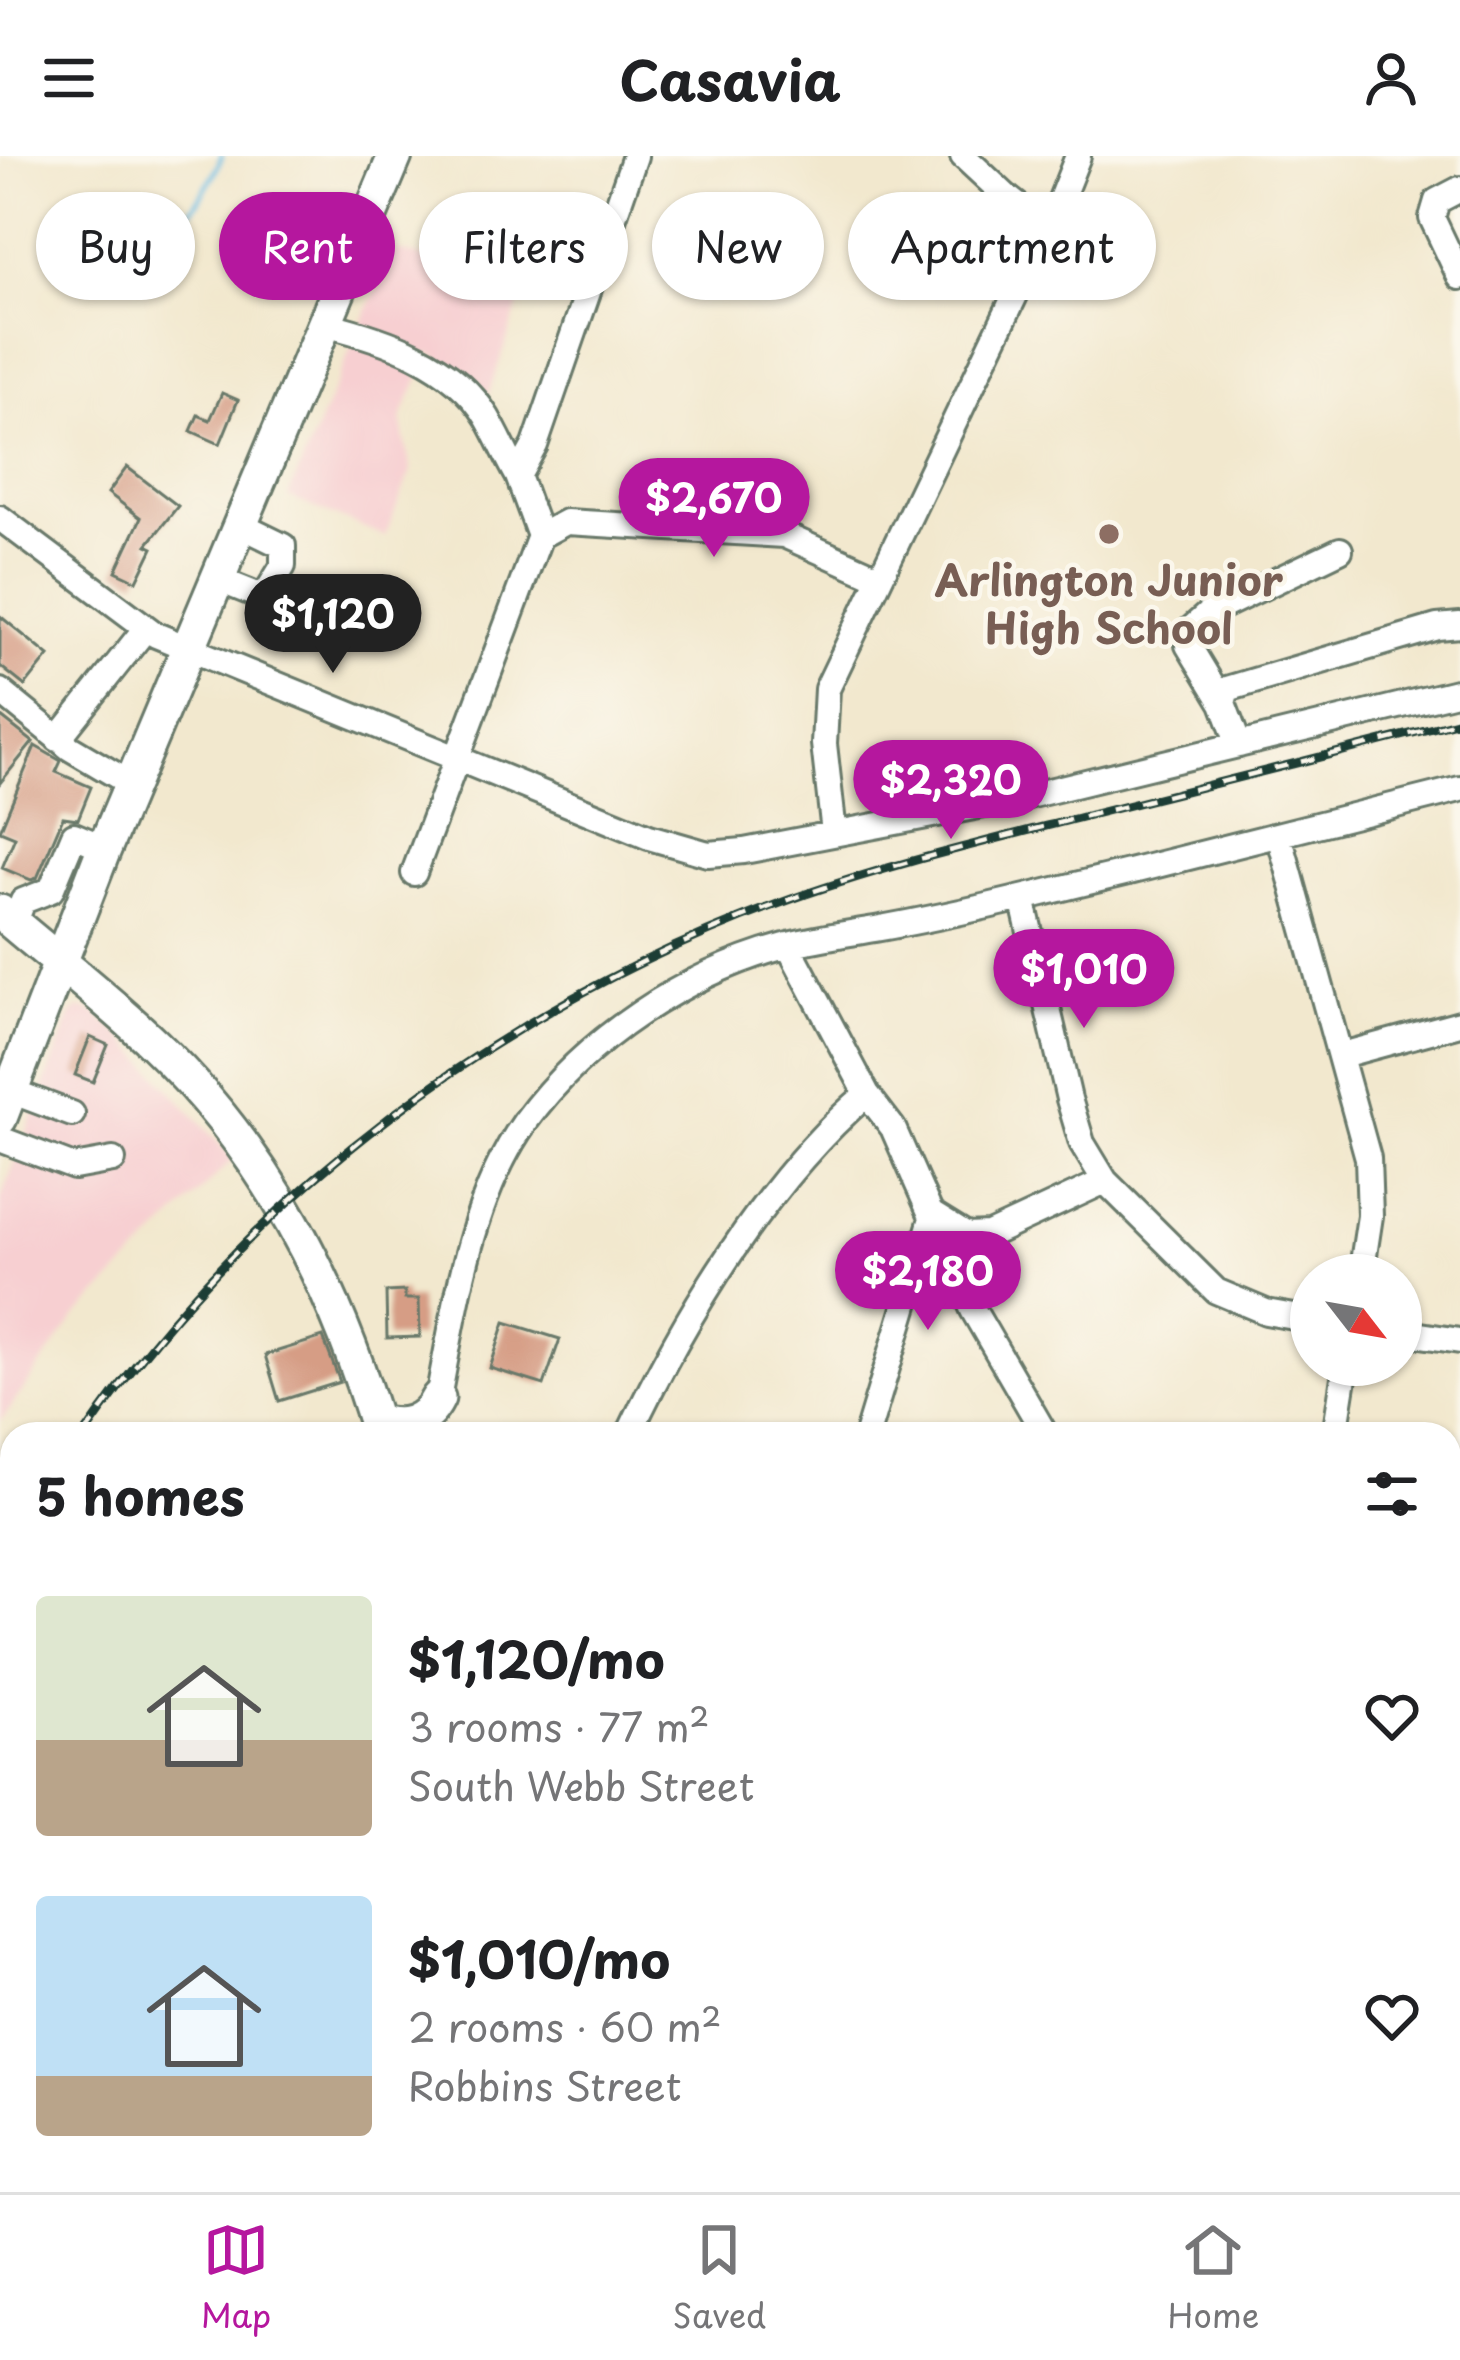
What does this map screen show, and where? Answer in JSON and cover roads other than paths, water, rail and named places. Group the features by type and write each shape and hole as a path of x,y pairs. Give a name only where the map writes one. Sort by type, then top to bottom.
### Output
{"main road":[{"path":"5,1104 104,848 395,156"},
{"path":"7,918 151,1041 257,1162 319,1271 348,1334 375,1422"},
{"path":"414,1422 429,1414 438,1398"},
{"path":"433,1422 438,1398"}],"street":[{"path":"518,476 535,445 635,156"},
{"path":"963,156 1002,192"},
{"path":"1062,192 1078,156"},
{"path":"1460,189 1437,200 1432,218 1460,278"},
{"path":"835,833 824,744 827,689 1012,300"},
{"path":"325,324 366,334 439,368 485,414 518,476 540,536"},
{"path":"0,518 146,628 189,649 686,851 708,854 1016,799 1460,691"},
{"path":"414,873 540,536 566,522 771,533 810,544 880,578"},
{"path":"218,579 257,595 267,592 283,566 283,546 239,525"},
{"path":"1239,745 1223,703 1188,646 1191,628 1209,613 1340,550"},
{"path":"1223,703 1227,689 1437,627 1460,625"},
{"path":"58,739 146,628"},
{"path":"0,692 58,739 131,784"},
{"path":"438,1398 458,1295 502,1161 523,1125 587,1052 644,1012 745,959 788,945 1022,898 1460,789"},
{"path":"7,918 22,902 51,890 74,835 104,848"},
{"path":"1279,835 1368,1158 1370,1216 1364,1254"},
{"path":"1022,898 1069,1099 1082,1143 1105,1181 1216,1291 1253,1308 1290,1316"},
{"path":"788,945 867,1094 893,1128 973,1310 1038,1422"},
{"path":"1342,1054 1460,1023"},
{"path":"635,1422 683,1332 764,1207 796,1162 867,1094"},
{"path":"5,1104 72,1114"},
{"path":"0,1139 74,1167 113,1160"},
{"path":"933,1215 967,1236 989,1235 1105,1181"},
{"path":"871,1422 933,1215"},
{"path":"1422,1335 1460,1341"},
{"path":"1337,1422 1343,1386"}],"waterway":[{"path":"195,203 222,156"}],"railway":[{"path":"94,1422 151,1346 224,1264 304,1188 390,1117 480,1054 575,997 674,947 852,879 1460,721"}],"place":[{"name":"Arlington Junior High School","path":"1109,534"}]}
